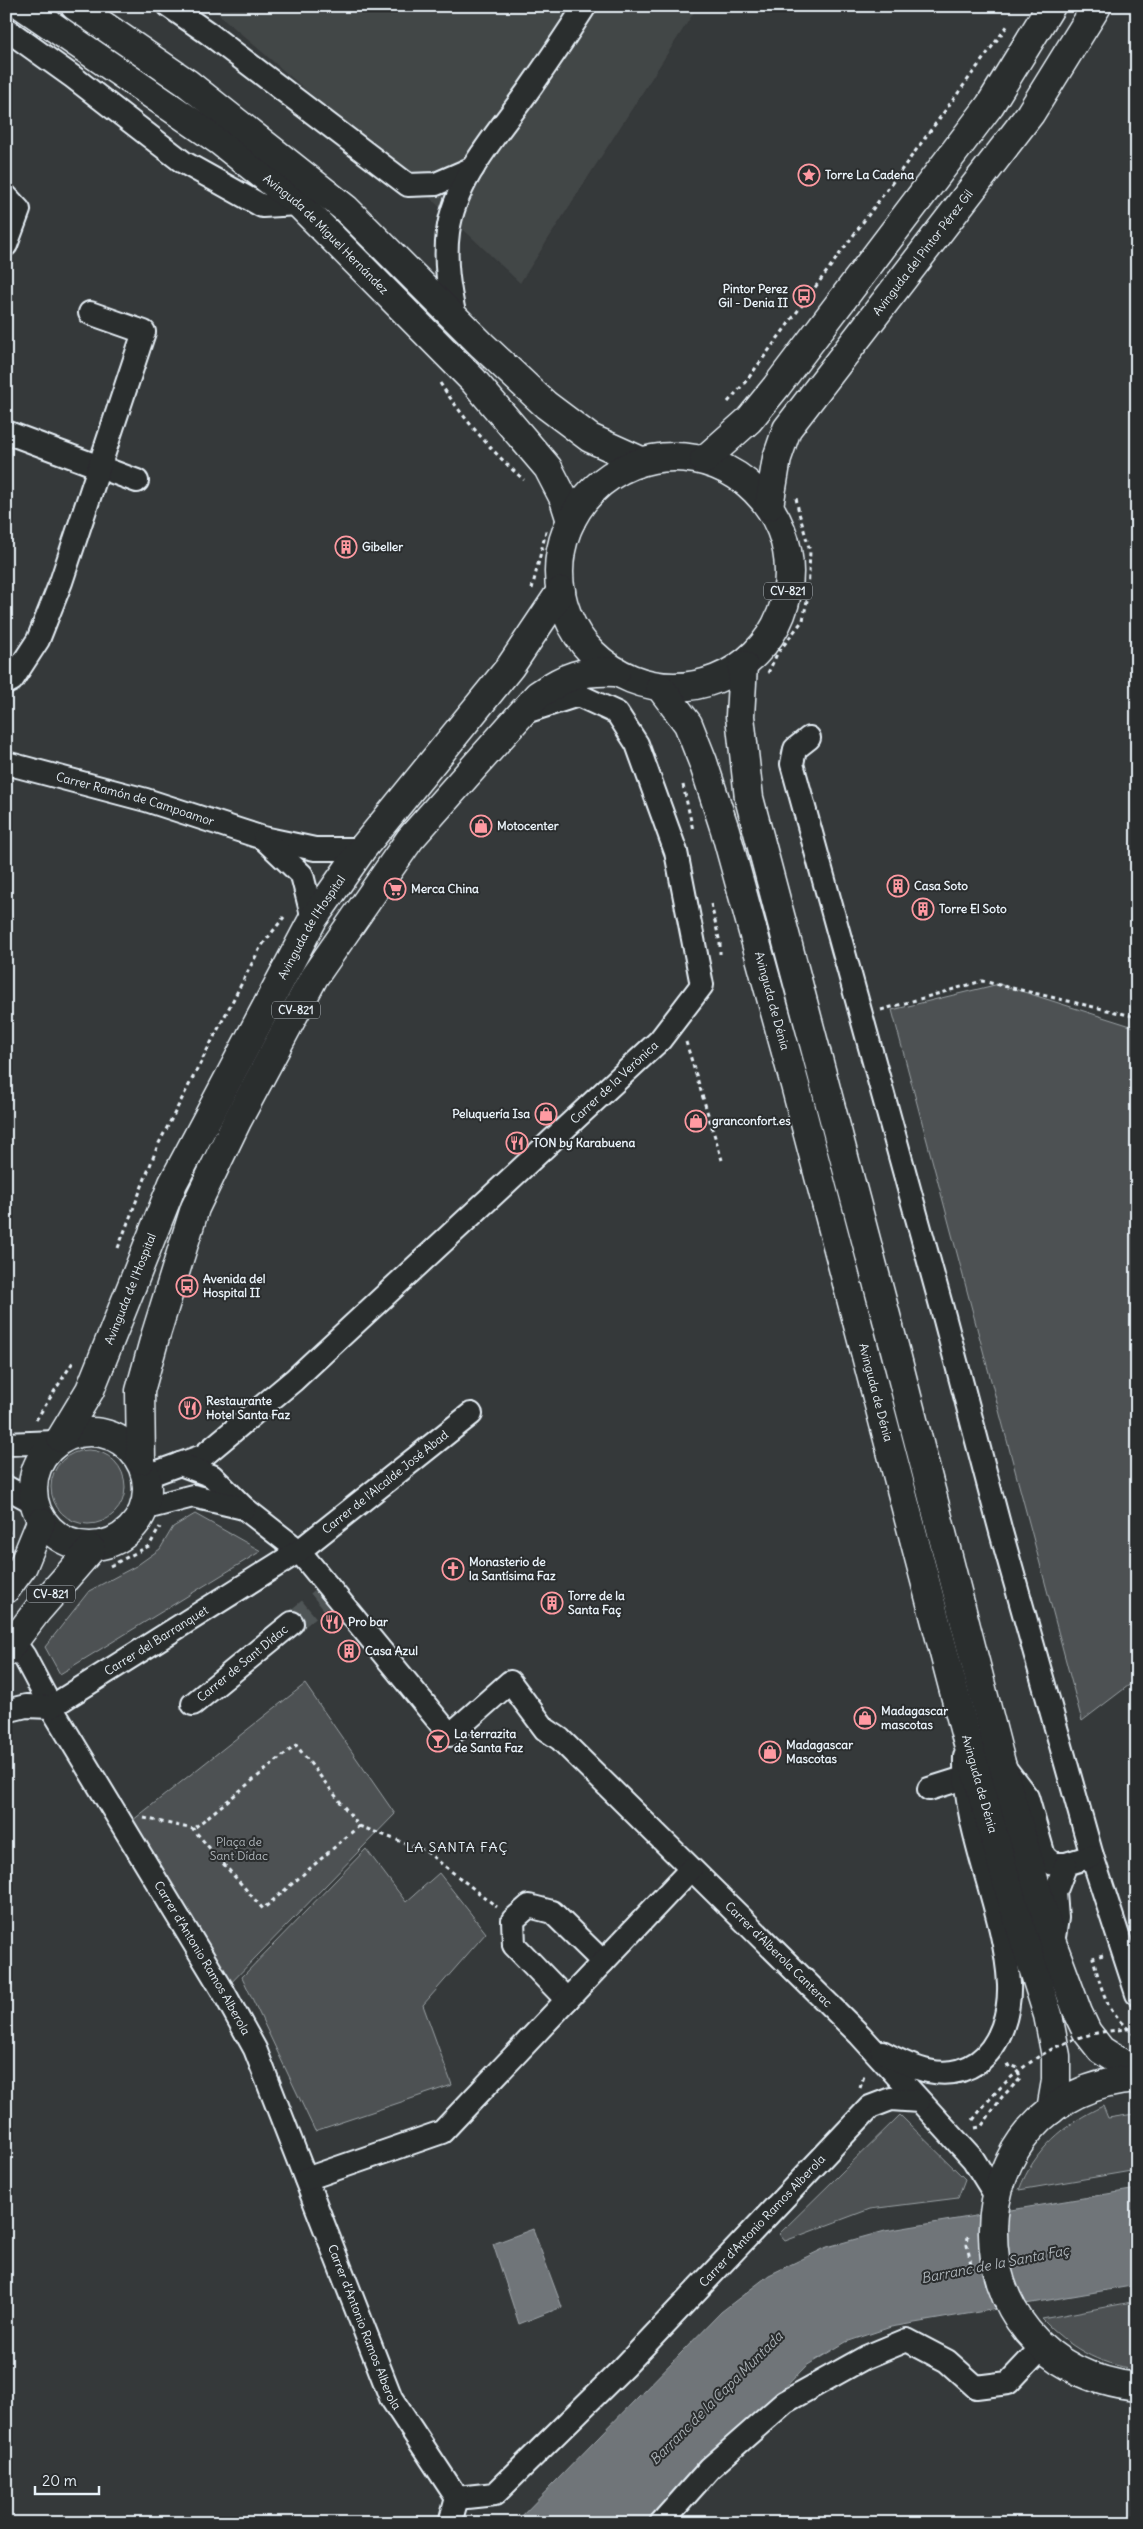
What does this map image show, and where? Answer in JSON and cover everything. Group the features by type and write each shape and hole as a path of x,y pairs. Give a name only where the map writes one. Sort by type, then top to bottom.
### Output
{"main road":[{"name":"Avinguda de Miguel Hernández","path":"23,6 221,142 299,204 473,380 548,468 564,499 559,522"},
{"path":"75,6 187,83 346,209 455,318 546,405 590,438 641,461"},
{"path":"704,460 749,420 776,387 990,105 1051,6"},
{"name":"Avinguda del Pintor Pérez Gil","path":"770,506 777,458 787,429 1030,114 1098,6"},
{"name":"CV-821","path":"146,1508 140,1391 195,1208 237,1122 320,968 410,839 538,696 560,680 590,670 616,672 660,687 695,686 728,674 755,671 764,645 780,619 788,591 789,562 783,532 770,506 752,486 730,470 704,460 676,456 641,461 620,470 600,483 559,522 563,543 559,567 561,591 571,623 590,651 616,672"},
{"name":"Avinguda de l'Hospital","path":"58,1440 90,1390 172,1183 313,919 362,849 510,667 561,591"},
{"path":"755,671 740,716 749,798 894,1346 1001,1763 1052,1943 1078,2013 1087,2032 1101,2050 1137,2072"},
{"name":"Avinguda de Dénia","path":"660,687 688,724 703,762 725,830 795,1085 965,1733 1014,1907 1048,2015 1056,2056 1056,2081 1051,2110"},
{"path":"58,1440 85,1431 106,1433 125,1442 144,1468"},
{"name":"CV-821","path":"6,1588 23,1566 37,1512 36,1467 58,1440"},
{"path":"37,1512 58,1539 90,1549 122,1539 146,1508"},
{"name":"CV-821","path":"10,1647 36,1611 90,1549"},
{"path":"1137,2079 1107,2083 1087,2090 1051,2110 1032,2128 1017,2148 1004,2171 995,2200 992,2227 994,2258 1005,2296 1016,2317 1042,2347 1064,2364 1089,2376 1115,2384 1137,2387"}],"street":[{"path":"169,6 208,32 408,185 436,184 473,168"},
{"path":"455,318 446,274 448,231 456,204 473,168 543,70 585,6"},
{"path":"6,29 73,77 183,162 262,206 299,204"},
{"path":"6,196 19,210 6,244"},
{"path":"6,683 12,680 38,640 61,582 144,332 90,313"},
{"path":"6,432 137,481"},
{"name":"Carrer de la Verònica","path":"144,1468 180,1464 203,1456 301,1373 660,1040 702,986 676,852 637,744 617,713 578,695 522,713"},
{"path":"809,738 795,749 792,764 862,1015 1003,1541 1092,1856 1137,1994"},
{"name":"Carrer Ramón de Campoamor","path":"6,763 146,800 263,838 315,849 362,849"},
{"name":"Carrer Ramón de Campoamor","path":"263,838 302,875 313,919"},
{"name":"Carrer de l'Alcalde José Abad","path":"303,1555 471,1414"},
{"path":"6,1444 58,1440"},
{"path":"180,1464 212,1476 244,1508 303,1555"},
{"path":"6,1486 37,1512"},
{"path":"146,1508 193,1496 244,1508"},
{"name":"Carrer del Barranquet","path":"51,1707 303,1555"},
{"name":"Carrer d'Alberola Canterac","path":"303,1555 450,1735 510,1682 545,1730 560,1739 869,2044 973,2159 995,2200"},
{"name":"Carrer de Sant Dídac","path":"193,1704 292,1623"},
{"name":"Carrer d'Antonio Ramos Alberola","path":"10,1647 24,1656 51,1707 223,1991 255,2049 391,2398 457,2498 495,2494 624,2367 870,2107 880,2084 878,2065 869,2044"},
{"path":"6,1711 26,1706 51,1707"},
{"path":"869,2044 906,2065 932,2073 952,2073 973,2065 989,2054 1000,2035 1009,1986 1007,1961 964,1778 965,1733"},
{"path":"1001,1763 1027,1797 1044,1856 1053,1864 1066,1864 1092,1856"},
{"path":"929,1789 964,1778"},
{"path":"1052,1943 1057,1918 1055,1893 1066,1864"},
{"path":"306,2179 442,2132 691,1869"},
{"path":"567,2000 514,1945 514,1920 530,1906 552,1912 603,1962"},
{"name":"Carrer d'Antonio Ramos Alberola","path":"870,2107 891,2099 919,2101"},
{"path":"661,2523 710,2468 785,2402 866,2357 907,2340 947,2361 976,2387 1008,2383 1042,2347"},
{"path":"450,2523 457,2498"}],"path":[{"path":"728,402 747,380 1011,21"},
{"path":"437,379 452,401 503,462 530,486"},
{"path":"755,671 777,654 803,620 808,596 810,551 799,514 795,490"},
{"path":"530,594 540,561 559,522"},
{"path":"862,1015 982,981 1137,1017"},
{"path":"6,1522 10,1534 6,1539"},
{"path":"194,1829 296,1745 359,1826 424,1850 514,1920"},
{"path":"139,1816 194,1829 263,1909 359,1826"},
{"path":"1095,1966 1109,2007 1121,2025 1137,2035"},
{"path":"1000,2072 1006,2067 1014,2066 1018,2068 1020,2071 1020,2079 1002,2097 981,2127 974,2128 971,2123 989,2098 1018,2070 1026,2065 1044,2053 1082,2036 1137,2029"}],"shaded area":[{"path":"209,6 698,6 520,283 429,197"}],"green space":[{"path":"999,984 1137,1028 1137,1679 1082,1721 892,1010"},
{"path":"88,1450 102,1453 114,1461 122,1473 125,1487 122,1501 114,1513 102,1521 88,1524 74,1521 62,1513 54,1501 51,1487 54,1473 62,1461 74,1453"},
{"path":"195,1514 261,1551 60,1674 45,1647 89,1591 136,1566 160,1549 173,1527"},
{"name":"Plaça de Sant Dídac","path":"305,1684 395,1814 223,1991 123,1828"},
{"path":"366,1849 406,1902 439,1873 486,1933 423,2005 452,2085 315,2131 242,1977"},
{"path":"1137,2099 1137,2170 1019,2190 1033,2162 1052,2139 1076,2121 1103,2106 1108,2118 1134,2114 1134,2100"},
{"path":"900,2115 965,2179 958,2198 870,2209 785,2241 779,2234"},
{"path":"1137,2301 1137,2369 1109,2363 1085,2353 1062,2338 1042,2319"}],"water":[{"path":"1137,2189 1137,2285 891,2327 846,2342 806,2366 653,2523 515,2523 721,2312 769,2275 827,2247 885,2231"},
{"path":"533,2229 562,2307 519,2324 493,2244"}],"tunnel":[{"path":"292,1623 321,1599"}],"place":[{"name":"Torre La Cadena","path":"809,175"},
{"name":"Pintor Perez Gil - Denia II","path":"804,296"},
{"name":"Gibeller","path":"346,547"},
{"name":"Motocenter","path":"481,826"},
{"name":"Casa Soto","path":"898,886"},
{"name":"Merca China","path":"395,889"},
{"name":"Torre El Soto","path":"923,909"},
{"name":"Peluquería Isa","path":"546,1114"},
{"name":"granconfort.es","path":"696,1121"},
{"name":"TON by Karabuena","path":"517,1143"},
{"name":"Avenida del Hospital II","path":"187,1286"},
{"name":"Restaurante Hotel Santa Faz","path":"190,1408"},
{"name":"Monasterio de la Santísima Faz","path":"453,1569"},
{"name":"Torre de la Santa Faç","path":"552,1603"},
{"name":"Pro bar","path":"332,1622"},
{"name":"Casa Azul","path":"349,1651"},
{"name":"Madagascar mascotas","path":"865,1718"},
{"name":"La terrazita de Santa Faz","path":"438,1741"},
{"name":"Madagascar Mascotas","path":"770,1752"}],"district":[{"name":"LA SANTA FAÇ","path":"457,1847"}],"water label":[{"name":"Barranc de la Santa Faç","path":"995,2264"},
{"name":"Barranc de la Capa Muntada","path":"716,2398"}]}
